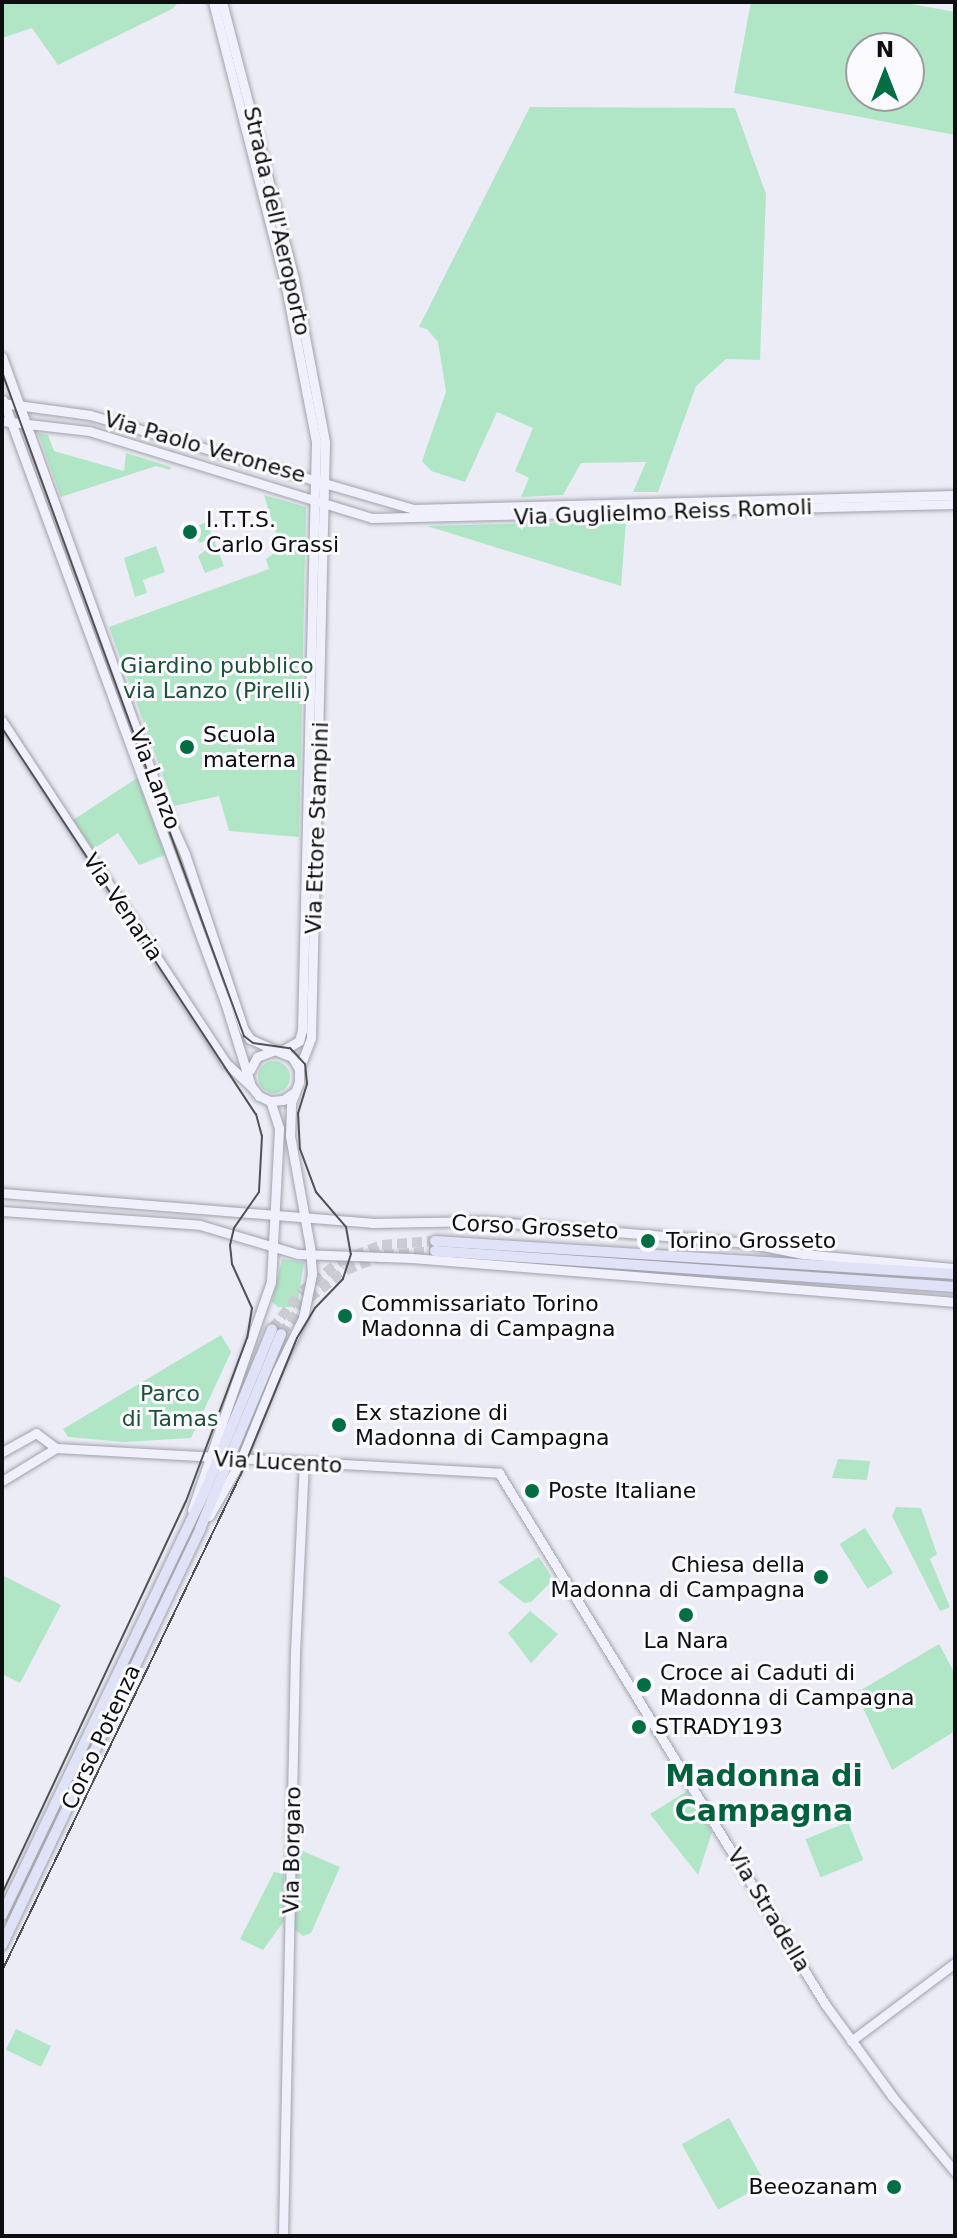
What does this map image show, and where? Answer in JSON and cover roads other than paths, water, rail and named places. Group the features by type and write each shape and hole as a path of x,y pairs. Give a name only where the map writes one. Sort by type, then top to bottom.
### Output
{"main road":[{"name":"Strada dell'Aeroporto","path":"213,2 285,282 320,442"},
{"name":"Strada dell'Aeroporto","path":"222,2 294,279 320,442"},
{"name":"Via Lanzo","path":"2,357 23,422 186,857 244,1030 250,1039 278,1051"},
{"name":"Via Lanzo","path":"3,401 6,421 249,1073"},
{"name":"Via Paolo Veronese","path":"3,401 90,415 321,481 387,504"},
{"name":"Via Paolo Veronese","path":"6,421 89,431 372,518"},
{"name":"Via Ettore Stampini","path":"278,1051 299,1041 302,1030 320,442"},
{"name":"Via Guglielmo Reiss Romoli","path":"387,504 431,509 955,495"},
{"name":"Via Ettore Stampini","path":"299,1069 311,1038 320,503"},
{"name":"Via Guglielmo Reiss Romoli","path":"372,518 955,504"},
{"name":"Via Venaria","path":"2,721 225,1062 251,1086"},
{"path":"278,1051 292,1057 299,1069 299,1082 293,1093 283,1100 270,1101 259,1096 251,1086 249,1073 257,1057 278,1051"},
{"name":"Corso Potenza","path":"2,1945 200,1529 241,1460 277,1371 303,1318 310,1286 311,1255 290,1136 293,1093"},
{"name":"Corso Potenza","path":"200,1529 265,1304 275,1249 279,1122 270,1101"},
{"path":"2,1193 276,1217"},
{"path":"2,1211 195,1225 275,1249"},
{"name":"Corso Grosseto","path":"276,1217 394,1224 512,1223 748,1243 803,1254 955,1268"},
{"path":"435,1246 581,1256"},
{"name":"Corso Grosseto","path":"275,1249 311,1255 412,1258 955,1302"},
{"name":"Corso Grosseto","path":"581,1256 955,1274"},
{"name":"Corso Grosseto","path":"581,1256 955,1287"},
{"path":"218,1459 277,1332"},
{"path":"2,1452 36,1433 56,1448 2,1481"},
{"name":"Via Lucento","path":"56,1448 499,1473"},
{"name":"Corso Potenza","path":"2,1915 218,1459"},
{"name":"Via Borgaro","path":"283,2236 295,1652 304,1463"},
{"name":"Via Stradella","path":"499,1473 851,2041 955,2172"},
{"path":"851,2041 955,1963"}],"tunnel":[{"path":"272,1329 302,1291 341,1261 382,1245 435,1241"},
{"path":"281,1334 309,1298 346,1270 384,1255 435,1251"}],"tram line":[{"path":"2,372 244,1036 253,1043 290,1048 305,1064 307,1084 298,1113 300,1149 316,1192 346,1227 351,1254 343,1279 315,1308 297,1338 240,1476 2,1971"},
{"path":"2,728 256,1114 262,1136 259,1192 234,1228 230,1245 232,1264 252,1308 247,1338 186,1501 2,1893"}],"place":[{"name":"I.T.T.S. Carlo Grassi","path":"190,532"},
{"name":"Scuola materna","path":"187,747"},
{"name":"Torino Grosseto","path":"648,1241"},
{"name":"Commissariato Torino Madonna di Campagna","path":"345,1316"},
{"name":"Ex stazione di Madonna di Campagna","path":"339,1425"},
{"name":"Poste Italiane","path":"532,1491"},
{"name":"Chiesa della Madonna di Campagna","path":"821,1577"},
{"name":"La Nara","path":"686,1615"},
{"name":"Croce ai Caduti di Madonna di Campagna","path":"644,1685"},
{"name":"STRADY193","path":"639,1727"},
{"name":"Beeozanam","path":"894,2187"}],"district":[{"name":"Madonna di Campagna","path":"764,1793"}],"park label":[{"name":"Giardino pubblico via Lanzo (Pirelli)","path":"217,678"},
{"name":"Parco di Tamas","path":"170,1406"}]}
